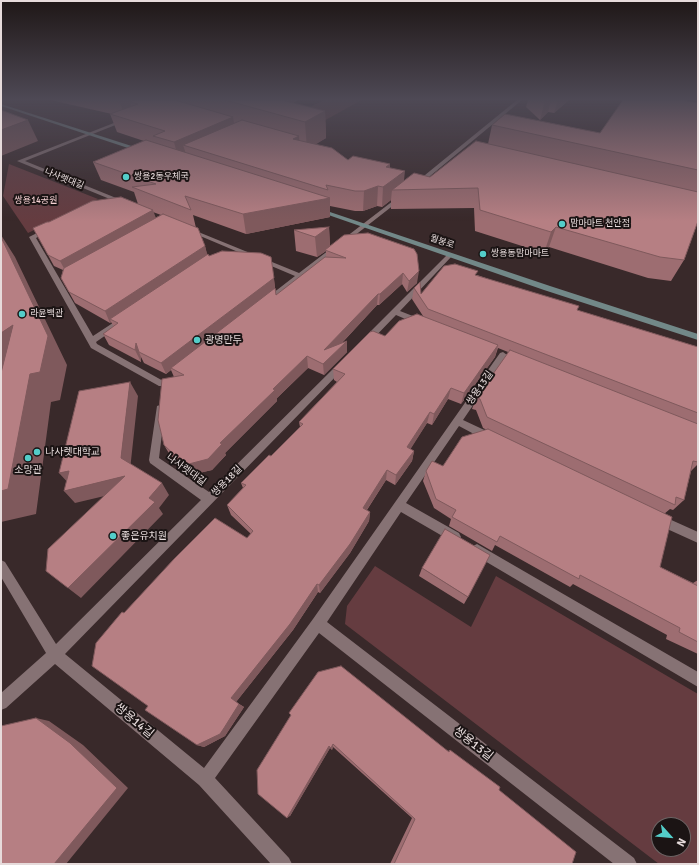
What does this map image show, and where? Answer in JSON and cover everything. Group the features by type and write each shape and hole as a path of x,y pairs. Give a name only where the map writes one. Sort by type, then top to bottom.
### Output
{"street":[{"name":"나사렛대길","path":"73,140 20,161 108,200 132,207"},
{"path":"109,140 150,154"},
{"path":"411,189 471,140"},
{"path":"409,182 416,185"},
{"path":"263,305 405,194"},
{"name":"월봉로","path":"315,208 450,255 698,337"},
{"name":"나사렛대길","path":"59,224 32,237 61,279 94,346 163,389 154,460 209,499"},
{"path":"180,227 228,250 300,276"},
{"path":"361,346 450,255"},
{"path":"394,312 431,326"},
{"path":"92,341 131,314"},
{"name":"쌍용13길","path":"205,779 318,624 399,504 503,355"},
{"name":"쌍용18길","path":"1,703 55,655 349,357"},
{"path":"457,421 499,442"},
{"path":"399,504 698,680"},
{"path":"648,514 698,538"},
{"name":"쌍용14길","path":"1,566 55,655 205,779 282,864"},
{"name":"쌍용13길","path":"318,624 628,864"}],"green space":[{"name":"쌍용14공원","path":"9,164 98,199 28,233 3,196"},
{"path":"375,566 471,627 496,576 698,694 698,864 659,864 345,624 347,606"}],"building":[{"path":"147,140 330,198 243,214 185,196 191,210 132,187 156,184 93,162"},
{"path":"194,140 299,140 332,148 348,160 353,156 390,164 386,167 405,171 383,187 378,186 364,191 355,191 326,185 328,190 183,145"},
{"path":"562,140 698,140 698,170"},
{"name":"맘마마트 천안점","path":"476,141 698,192 698,221 684,260 660,257 556,227 551,232 480,210 478,188 392,190 414,173 430,177"},
{"path":"121,197 153,210 60,261 48,255 33,228 49,222 92,201"},
{"path":"163,214 198,228 205,246 105,311 69,292 61,278 64,268"},
{"path":"329,227 315,237 294,230"},
{"path":"368,233 414,249 417,254 419,271 409,281 403,273 380,294 378,294 324,350 347,341 323,364 307,356 273,389 275,390 220,443 222,444 208,459 185,465 164,445 158,420 162,379 184,375 171,368 275,288 276,295 325,257 346,258 325,250 344,235"},
{"path":"1,237 48,336 40,372 30,374 8,489 1,491 1,373 13,325 1,333"},
{"path":"222,251 261,253 271,257 274,278 161,363 139,352 136,343 135,350 103,334 118,323 110,319 208,254 209,256"},
{"path":"455,264 478,271 475,275 579,306 577,310 698,347 698,413 428,309 414,288 420,282 421,294 444,266"},
{"path":"417,314 498,345 464,393 451,388 434,414 430,412 407,447 414,451 396,475 387,470 363,508 370,512 350,544 319,585 317,584 290,624 231,698 239,704 220,734 197,745 145,710 148,706 92,666 96,643 122,612 124,613 174,559 215,518 247,538 253,531 227,505 246,485 241,483 303,424 299,422 345,374 333,369 370,332 373,331 385,336 399,321"},
{"path":"510,350 698,424 698,462 693,461 684,500 676,497 675,505 487,417 480,399 476,398"},
{"path":"130,382 121,458 162,483 149,498 155,502 68,588 46,571 48,549 125,476 64,491 69,471 59,473 79,391"},
{"path":"488,429 672,517 660,567 698,586 698,642 679,632 680,628 580,575 579,579 500,536 497,542 452,517 456,510 436,499 426,471 432,461 443,466 462,437"},
{"path":"445,529 490,555 468,597 422,568"},
{"path":"341,666 449,752 450,750 500,787 499,790 576,852 572,864 394,864 415,819 333,744 331,748 329,746 287,818 258,794 257,770 291,715 289,713 318,672"},
{"path":"36,718 70,743 117,788 54,864 1,864 1,726"}],"place":[{"name":"쌍용2동우체국","path":"126,177"},
{"name":"맘마마트 천안점","path":"562,224"},
{"name":"쌍용동맘마마트","path":"483,254"},
{"name":"라윤백관","path":"22,314"},
{"name":"광명만두","path":"197,340"},
{"name":"나사렛대학교","path":"37,452"},
{"name":"소망관","path":"28,458"},
{"name":"좋은유치원","path":"113,536"}]}
